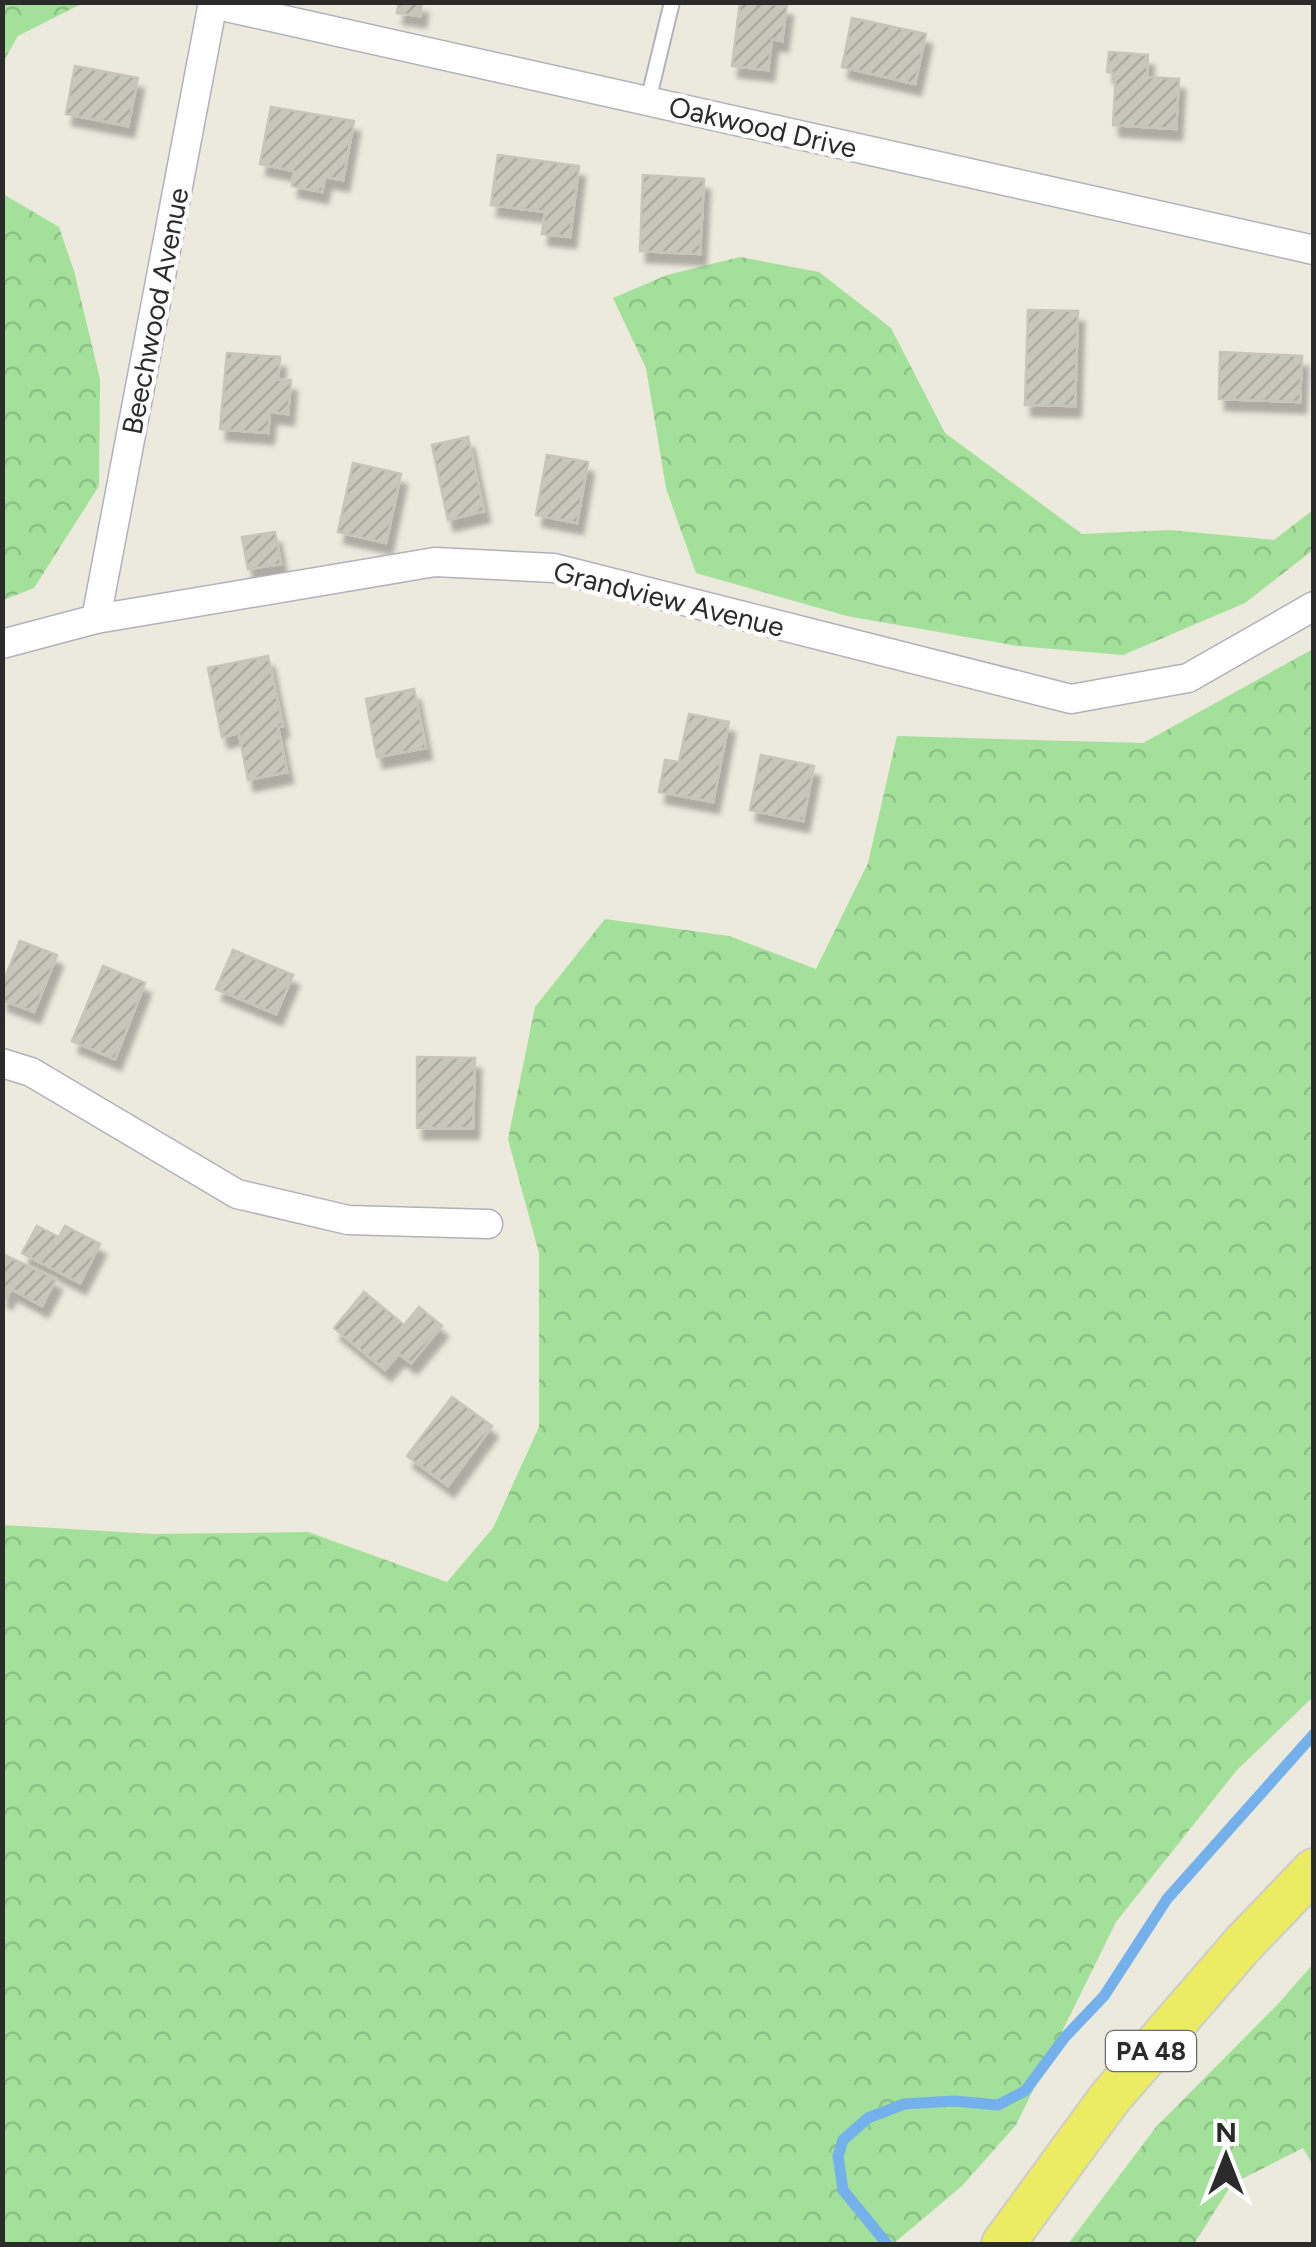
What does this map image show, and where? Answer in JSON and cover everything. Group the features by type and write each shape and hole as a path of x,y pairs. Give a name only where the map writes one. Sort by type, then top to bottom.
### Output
{"main road":[{"name":"PA 48","path":"1003,2244 1109,2100 1244,1944 1314,1870"}],"street":[{"name":"Oakwood Drive","path":"213,3 1314,250"},
{"name":"Beechwood Avenue","path":"96,619 213,3"},
{"name":"Grandview Avenue","path":"2,644 96,619 435,562 554,568 1071,698 1188,678 1314,606"},
{"path":"2,1063 31,1072 237,1194 348,1220 488,1224"}],"lane":[{"path":"648,101 672,2"}],"green space":[{"path":"3,2 83,3 18,36 3,62"},
{"path":"3,194 59,227 74,271 100,379 99,486 34,588 3,600"},
{"path":"740,257 819,272 891,328 945,433 1082,534 1170,530 1274,540 1313,510 1313,550 1245,603 1123,655 1018,646 847,616 696,573 666,488 646,368 613,298 667,275"},
{"path":"1313,649 1313,1697 1237,1770 1116,1922 1016,2125 962,2186 893,2244 3,2244 3,1525 154,1534 308,1532 447,1582 493,1528 539,1427 539,1253 508,1139 535,1007 605,919 729,936 816,969 868,863 897,736 1143,743"},
{"path":"1313,1964 1313,2165 1303,2148 1232,2184 1194,2244 1068,2244 1156,2127"}],"building":[{"path":"399,2 422,2 420,16 397,13"},
{"path":"740,2 787,5 782,41 772,39 768,70 732,66"},
{"path":"852,18 926,34 915,84 842,67"},
{"path":"1109,52 1148,55 1147,77 1179,79 1176,129 1113,125 1116,73 1107,72"},
{"path":"75,66 138,78 128,126 66,114"},
{"path":"271,107 354,121 343,180 325,177 322,192 292,186 294,171 260,164"},
{"path":"498,155 579,166 570,237 542,234 545,212 491,205"},
{"path":"643,175 704,179 700,254 640,251"},
{"path":"1028,310 1078,311 1075,406 1025,405"},
{"path":"1220,352 1302,356 1300,402 1219,399"},
{"path":"227,353 280,357 278,380 291,380 288,414 270,412 268,433 220,429"},
{"path":"468,437 484,511 448,520 432,445"},
{"path":"547,455 588,462 577,523 536,515"},
{"path":"353,463 401,474 386,543 338,532"},
{"path":"275,532 281,564 248,569 242,537"},
{"path":"268,656 283,726 278,727 287,772 248,780 239,733 222,737 208,668"},
{"path":"414,689 426,748 377,757 366,699"},
{"path":"689,714 729,722 713,802 659,792 665,760 679,762"},
{"path":"761,755 814,766 803,821 750,810"},
{"path":"20,941 57,955 34,1012 2,1000 2,985"},
{"path":"233,950 293,975 276,1014 216,989"},
{"path":"103,966 145,983 115,1059 72,1041"},
{"path":"417,1057 475,1058 473,1128 417,1128"},
{"path":"37,1226 59,1237 65,1226 100,1244 80,1283 22,1253"},
{"path":"2,1254 56,1279 42,1306 11,1289 6,1298 2,1296"},
{"path":"364,1292 404,1325 419,1307 442,1326 411,1363 399,1354 385,1370 334,1328"},
{"path":"452,1397 492,1426 448,1486 407,1456"}],"waterway":[{"path":"887,2244 843,2190 838,2156 843,2140 868,2118 904,2104 954,2101 998,2105 1025,2091 1065,2037 1104,1996 1167,1899 1314,1734"}]}
